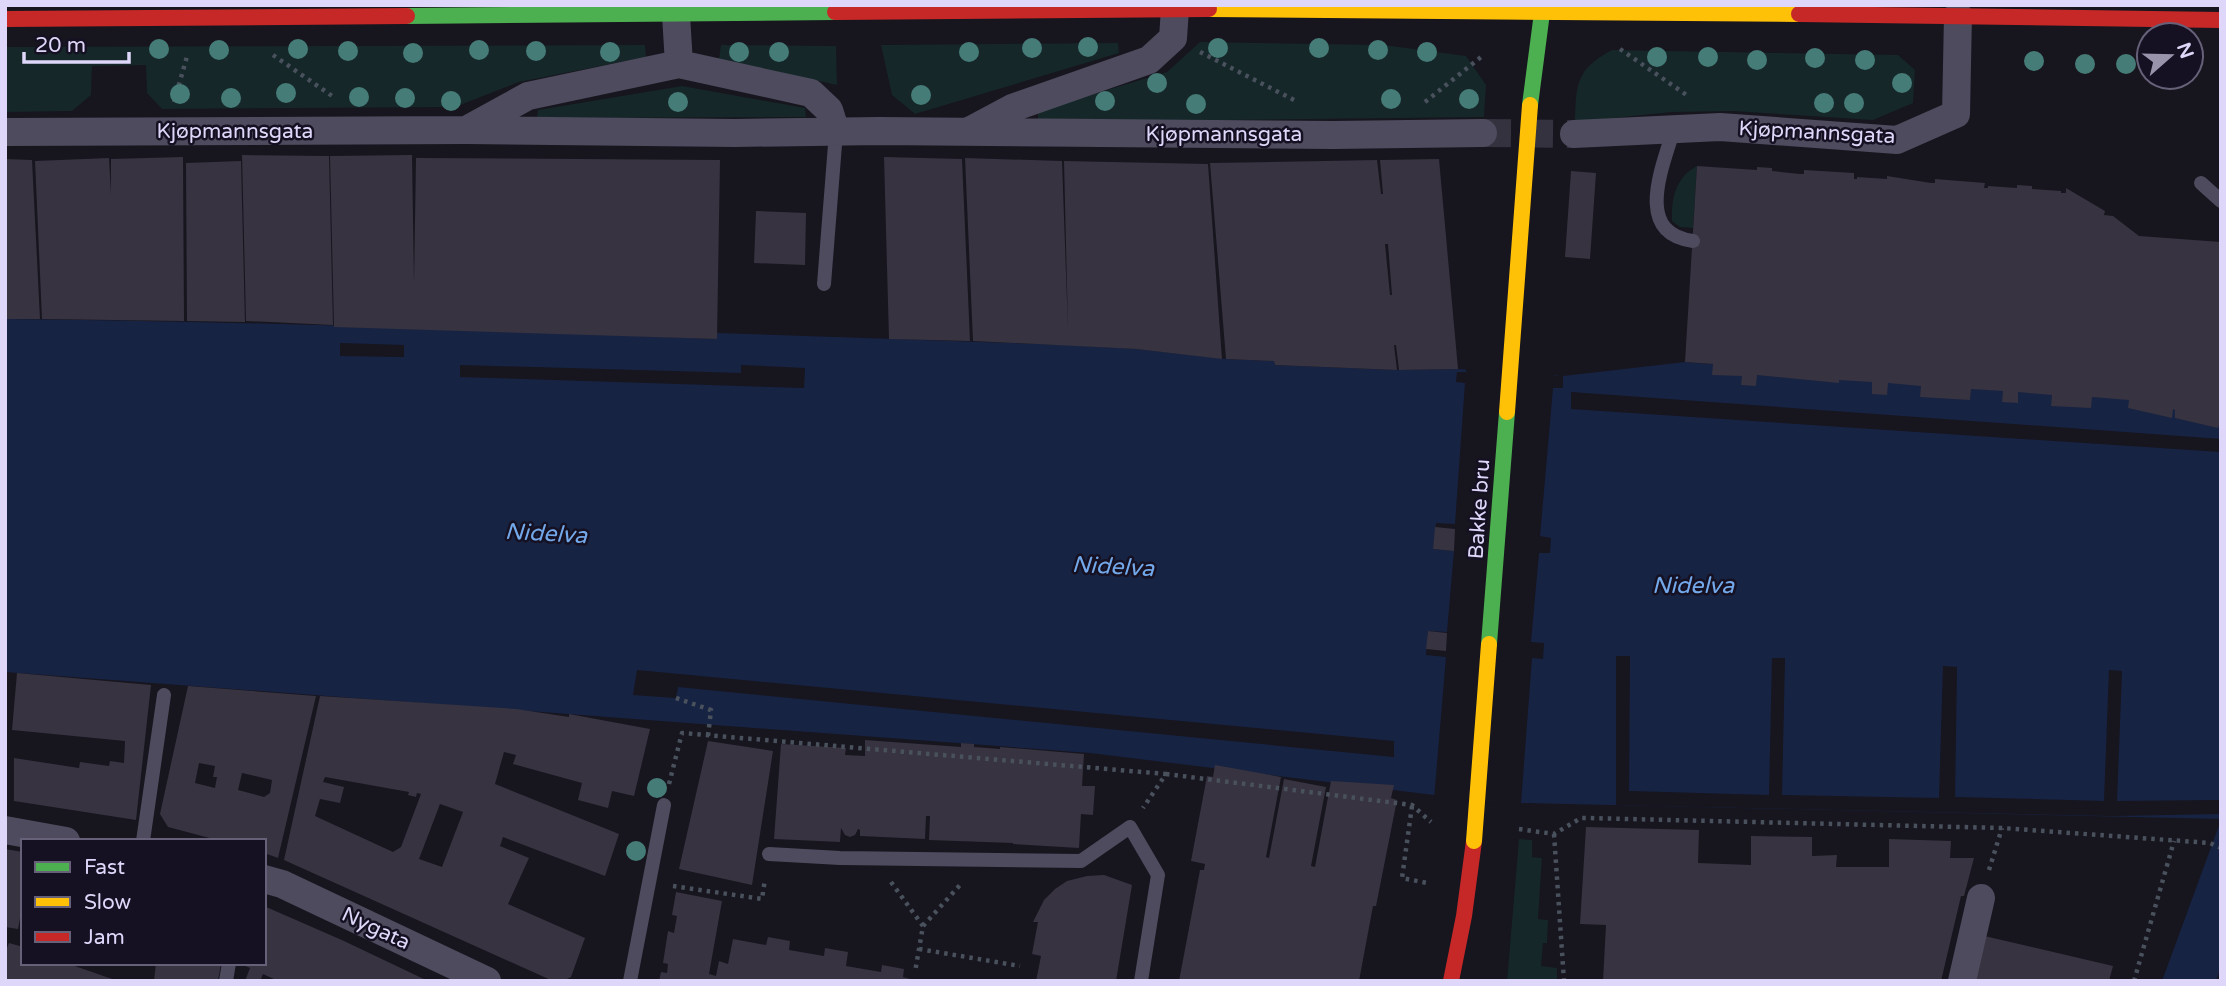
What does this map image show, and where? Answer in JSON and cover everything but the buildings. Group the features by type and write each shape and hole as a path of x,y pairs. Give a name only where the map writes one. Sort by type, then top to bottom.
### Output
{"main road":[{"path":"5,19 677,15 777,8 1543,8 2221,20"},
{"name":"Bakke bru","path":"1464,916 1474,841 1530,105 1543,8"},
{"path":"1451,981 1464,916"},
{"path":"1464,916 1465,981"}],"street":[{"path":"1173,38 1175,9"},
{"path":"677,15 680,64"},
{"name":"Kjøpmannsgata","path":"1574,134 1720,127 1897,140 1956,114 1958,15"},
{"name":"Kjøpmannsgata","path":"965,133 1012,107 1149,60 1173,38"},
{"name":"Kjøpmannsgata","path":"466,130 528,96 680,64 811,93 829,110 836,132"},
{"name":"Kjøpmannsgata","path":"5,132 466,130 1334,135 1483,133"},
{"path":"5,830 55,839"},
{"name":"Nygata","path":"266,880 282,884 487,981"},
{"path":"1962,981 1981,898"}],"lane":[{"path":"1674,128 1655,194 1659,218 1666,230 1678,239 1693,241"},
{"path":"824,284 836,132"},
{"path":"2201,183 2221,201"},
{"path":"144,839 164,695"},
{"path":"631,981 664,805"},
{"path":"769,853 875,859 1081,861 1130,827 1158,875 1141,981"}],"path":[{"path":"1173,38 1310,108 1334,135"},
{"path":"1611,43 1709,111 1720,127"},
{"path":"267,50 380,130"},
{"path":"676,698 711,710 708,736"},
{"path":"664,805 682,733 1166,774 1412,805 1431,822"},
{"path":"1130,827 1166,774"},
{"path":"1412,805 1402,878 1427,883"},
{"path":"1519,829 1554,834 1581,818 2002,828 2210,843 2221,848"},
{"path":"1981,898 2002,828"},
{"path":"1554,834 1564,981"},
{"path":"2134,981 2174,841"},
{"path":"650,883 762,899 769,853"},
{"path":"875,859 923,926"},
{"path":"915,972 923,926 962,883 989,860"},
{"path":"919,949 1020,966"}],"shaded area":[{"path":"1200,42 1384,45 1466,56 1486,85 1484,117 1038,122 1038,111 1167,72"},
{"path":"1118,43 1119,53 915,114 892,95 881,45"},
{"path":"645,45 646,57 519,82 455,107 162,109 147,93 146,65 92,66 91,95 72,111 5,112 5,47"},
{"path":"721,45 836,46 837,85 719,59"},
{"path":"1612,50 1898,55 1915,70 1913,103 1873,120 1733,111 1672,112 1575,122 1580,79 1591,64"},
{"path":"682,86 805,108 806,117 537,118 538,110"},
{"path":"1697,166 1693,228 1680,227 1672,221 1674,196 1684,176"},
{"path":"1519,839 1532,840 1532,857 1542,858 1538,919 1548,920 1547,943 1543,943 1541,966 1557,968 1557,981 1507,981"}],"water":[{"name":"Nidelva","path":"5,319 450,329 717,339 717,333 1069,345 1274,361 1275,365 1397,370 1458,369 1563,376 1685,362 2131,397 2221,416 2221,819 1521,803 1090,753 5,672"},
{"path":"2221,820 2221,967 2216,981 2162,981"}],"pier":[{"path":"340,343 404,345 404,357 340,356"},
{"path":"460,365 741,373 741,365 805,368 804,388 460,377"},
{"path":"1466,366 1563,376 1563,388 1553,388 1540,536 1551,538 1550,553 1539,553 1531,642 1544,643 1543,659 1532,658 1521,803 1531,803 1531,807 1434,799 1446,657 1426,655 1428,631 1447,632 1454,551 1433,549 1436,523 1455,524 1465,383 1456,382 1457,372 1466,372"},
{"path":"1571,392 2221,439 2221,452 1571,409"},
{"path":"1616,656 1630,656 1629,791 1769,795 1772,658 1785,658 1782,795 1939,798 1943,666 1957,667 1955,797 2104,801 2109,670 2122,671 2117,801 2221,800 2221,814 2112,816 1616,805"},
{"path":"637,670 1394,741 1394,757 678,687 676,698 633,695"}],"tunnel":[{"path":"1483,133 1574,134"}],"traffic: fast":[{"path":"1530,105 1543,5"},
{"path":"407,16 835,12"},
{"path":"1489,644 1507,412"}],"traffic: slow":[{"path":"1209,9 1799,14"},
{"path":"1507,412 1530,105"},
{"path":"1474,841 1489,644"}],"traffic: jam":[{"path":"835,12 1209,9"},
{"path":"1799,14 2221,20"},
{"path":"5,19 407,16"},
{"path":"1451,981 1464,916 1474,841"}]}
